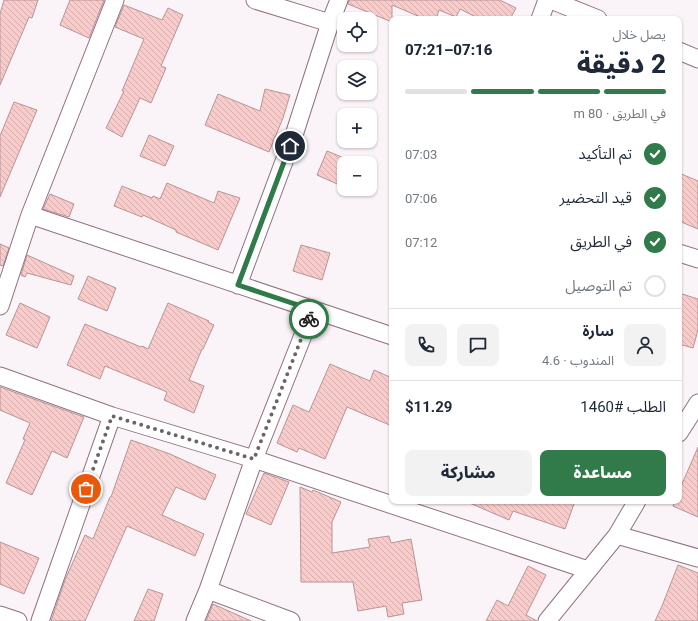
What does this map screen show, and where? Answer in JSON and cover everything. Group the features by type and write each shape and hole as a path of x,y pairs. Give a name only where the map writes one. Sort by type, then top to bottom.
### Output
{"street":[{"path":"0,306 30,215 115,0"},
{"path":"255,0 330,23"},
{"path":"238,285 295,132 330,23 339,0"},
{"path":"541,16 547,0"},
{"path":"551,0 591,16"},
{"path":"682,52 698,59"},
{"path":"30,215 389,335"},
{"path":"682,254 698,259"},
{"path":"195,621 208,590 254,459 313,310"},
{"path":"0,376 112,416 254,459 389,504"},
{"path":"682,428 698,403"},
{"path":"40,621 112,416"},
{"path":"389,504 588,570"},
{"path":"547,621 617,535 635,504"},
{"path":"617,535 698,558"},
{"path":"208,590 292,621"},
{"path":"0,615 18,621"}],"building":[{"path":"4,0 38,0 32,18 29,17 0,85 0,14"},
{"path":"70,0 104,0 89,38 60,25"},
{"path":"349,0 500,0 516,8 512,16 474,16 460,9 456,16 439,10 437,16 418,16 392,5 392,16 389,16 389,21 377,16 377,12 368,12 348,4"},
{"path":"124,5 162,20 168,8 183,15 161,66 166,68 151,103 140,98 122,137 106,128 124,91 122,91 144,39 115,27"},
{"path":"265,89 290,95 283,118 269,152 205,125 218,94 260,111"},
{"path":"14,102 37,110 0,197 0,136"},
{"path":"149,135 174,146 165,166 140,156"},
{"path":"327,151 339,156 337,156 337,184 317,175"},
{"path":"682,174 698,181 698,229 682,222"},
{"path":"167,183 214,203 218,191 240,198 218,250 176,232 176,230 143,215 142,217 114,206 122,186 152,198 153,196 160,199"},
{"path":"50,194 74,204 69,217 43,209"},
{"path":"0,244 9,248 3,266 0,265"},
{"path":"301,245 330,253 322,280 293,271"},
{"path":"27,255 74,276 71,285 27,273 25,277 21,275"},
{"path":"88,276 116,288 107,311 78,299"},
{"path":"682,294 698,299 698,330 693,348 682,345"},
{"path":"20,303 50,317 37,348 6,335"},
{"path":"168,303 209,321 208,322 214,325 189,380 204,386 194,413 164,400 167,392 105,366 100,379 67,365 85,324 148,349"},
{"path":"330,364 370,381 374,370 389,377 389,425 347,407 325,459 299,448 297,452 277,443 293,405 309,412"},
{"path":"0,387 84,417 67,458 52,451 32,495 6,483 25,440 23,439 30,423 0,410"},
{"path":"131,440 170,454 216,475 205,500 176,487 162,515 204,534 195,556 127,526 85,621 51,621 65,580 85,535 93,539 111,497"},
{"path":"698,447 698,517 673,506 674,504 682,504 682,484"},
{"path":"264,473 289,482 271,525 246,514"},
{"path":"300,487 312,492 313,490 341,502 332,522 332,553 370,547 368,539 389,536 391,543 411,539 422,600 402,603 404,614 388,617 386,606 358,611 353,582 301,582"},
{"path":"472,504 574,504 565,529 513,511 509,520"},
{"path":"0,542 39,558 24,594 0,584"},
{"path":"678,565 698,573 698,621 655,621 662,606"},
{"path":"528,566 546,575 526,615 537,621 486,621 497,600 508,606"},
{"path":"148,589 163,594 154,621 134,621"},
{"path":"213,604 251,621 206,621"}],"way so far":[{"path":"86,489 112,416 254,459 309,319"}],"route":[{"path":"290,146 238,285 313,310 309,319"}]}
